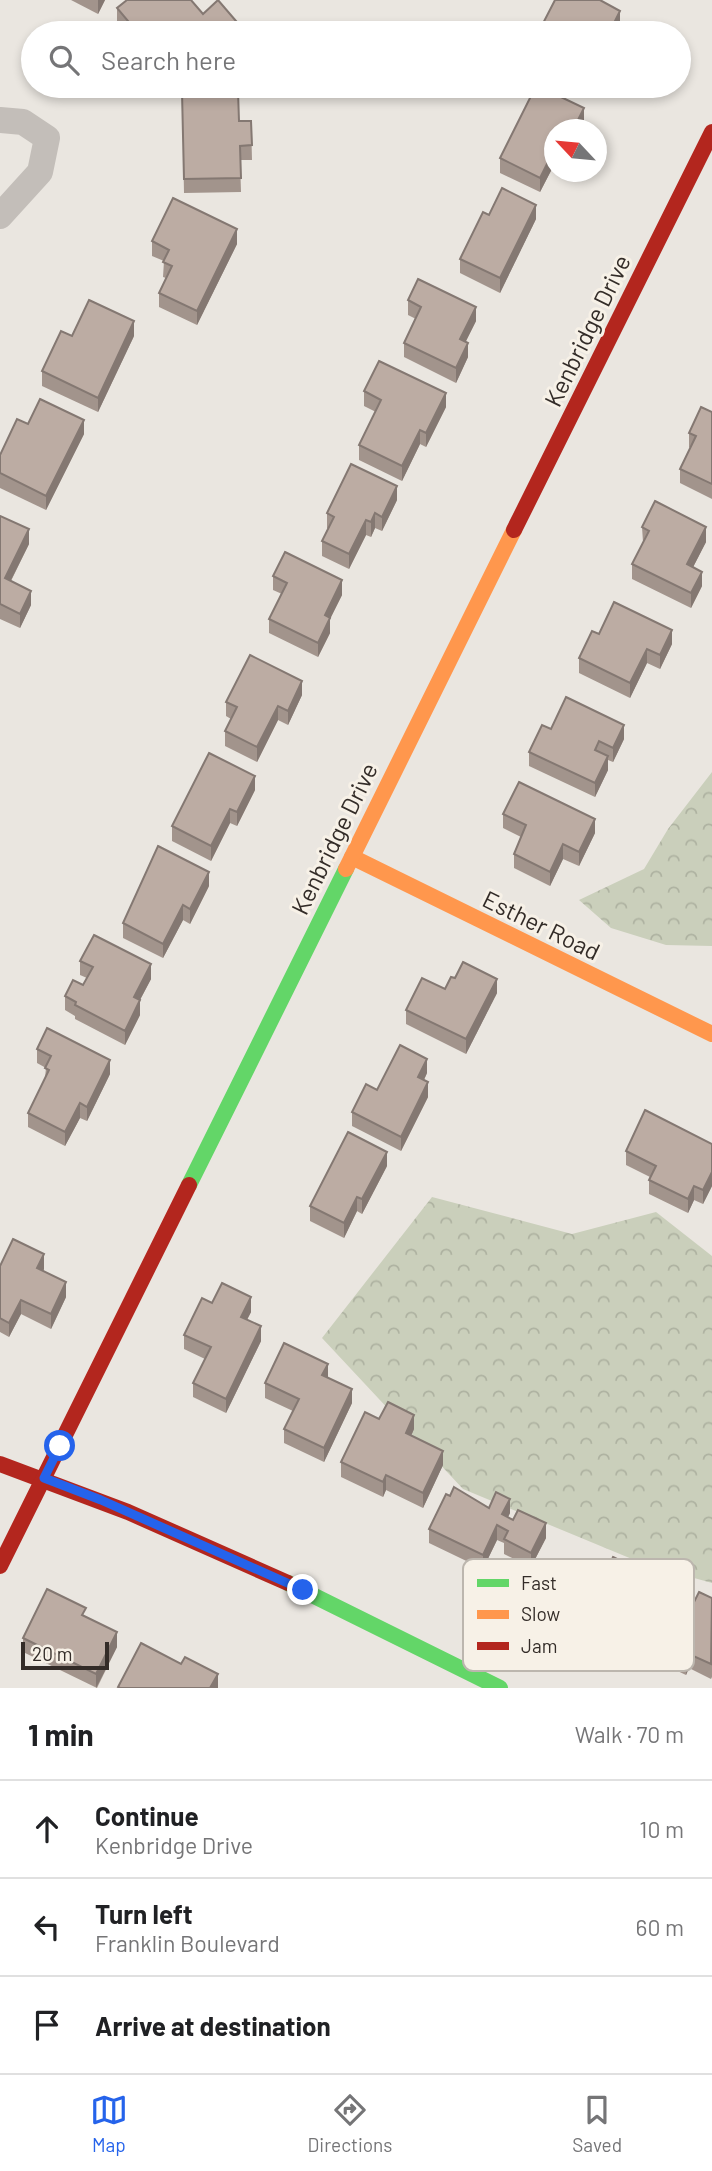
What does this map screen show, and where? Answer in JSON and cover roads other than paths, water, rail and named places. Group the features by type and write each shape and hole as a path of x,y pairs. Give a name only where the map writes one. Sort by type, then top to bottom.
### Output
{"street":[{"path":"0,120 23,122 47,138 40,172 0,216"},
{"name":"Kenbridge Drive","path":"0,1566 712,132"},
{"name":"Esther Road","path":"352,857 712,1034"},
{"path":"0,1464 101,1500 303,1590 463,1670"},
{"path":"466,1671 500,1688"}]}
